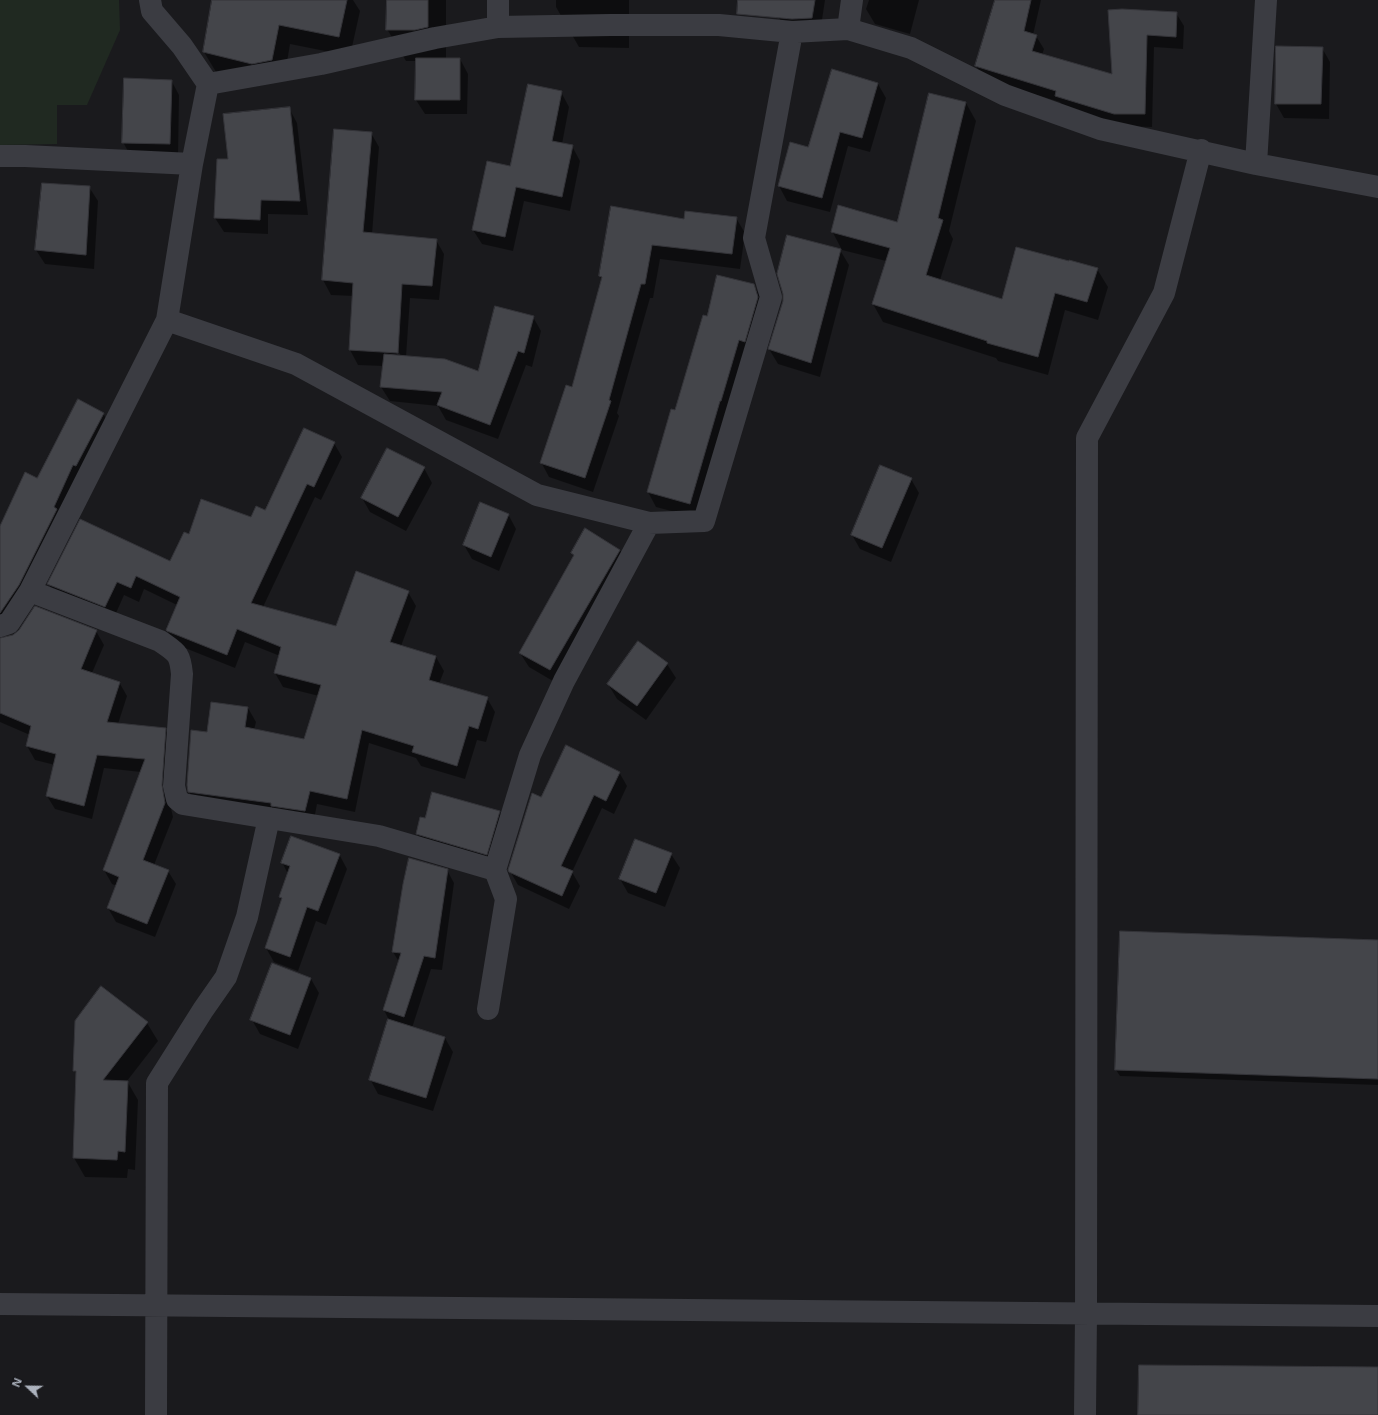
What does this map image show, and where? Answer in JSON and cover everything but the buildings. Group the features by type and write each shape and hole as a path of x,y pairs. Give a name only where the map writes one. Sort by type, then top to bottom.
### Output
{"street":[{"path":"0,626 9,623 30,591 167,320 192,164 208,84 182,46 152,11 150,0"},
{"path":"498,0 498,27"},
{"path":"848,29 852,0"},
{"path":"1256,164 1266,0"},
{"path":"208,84 321,64 435,38 498,27 719,25 792,32 848,29 911,48 1005,95 1100,129 1201,150 1256,164 1378,187"},
{"path":"167,320 296,364 537,494 649,523 704,521 771,297 754,238 792,32"},
{"path":"1085,1415 1087,438 1164,293 1201,150"},
{"path":"0,156 192,164"},
{"path":"488,1009 506,898 495,870 530,755 564,682 649,523"},
{"path":"30,591 160,641 175,652 181,660 182,674 174,786 177,799 183,804 379,836 495,870"},
{"path":"156,1415 157,1083 203,1010 226,977 247,917 269,818"},
{"path":"0,1304 156,1307 1378,1316"}],"shaded area":[{"path":"0,0 119,0 120,30 87,105 57,105 57,144 0,145"}]}
